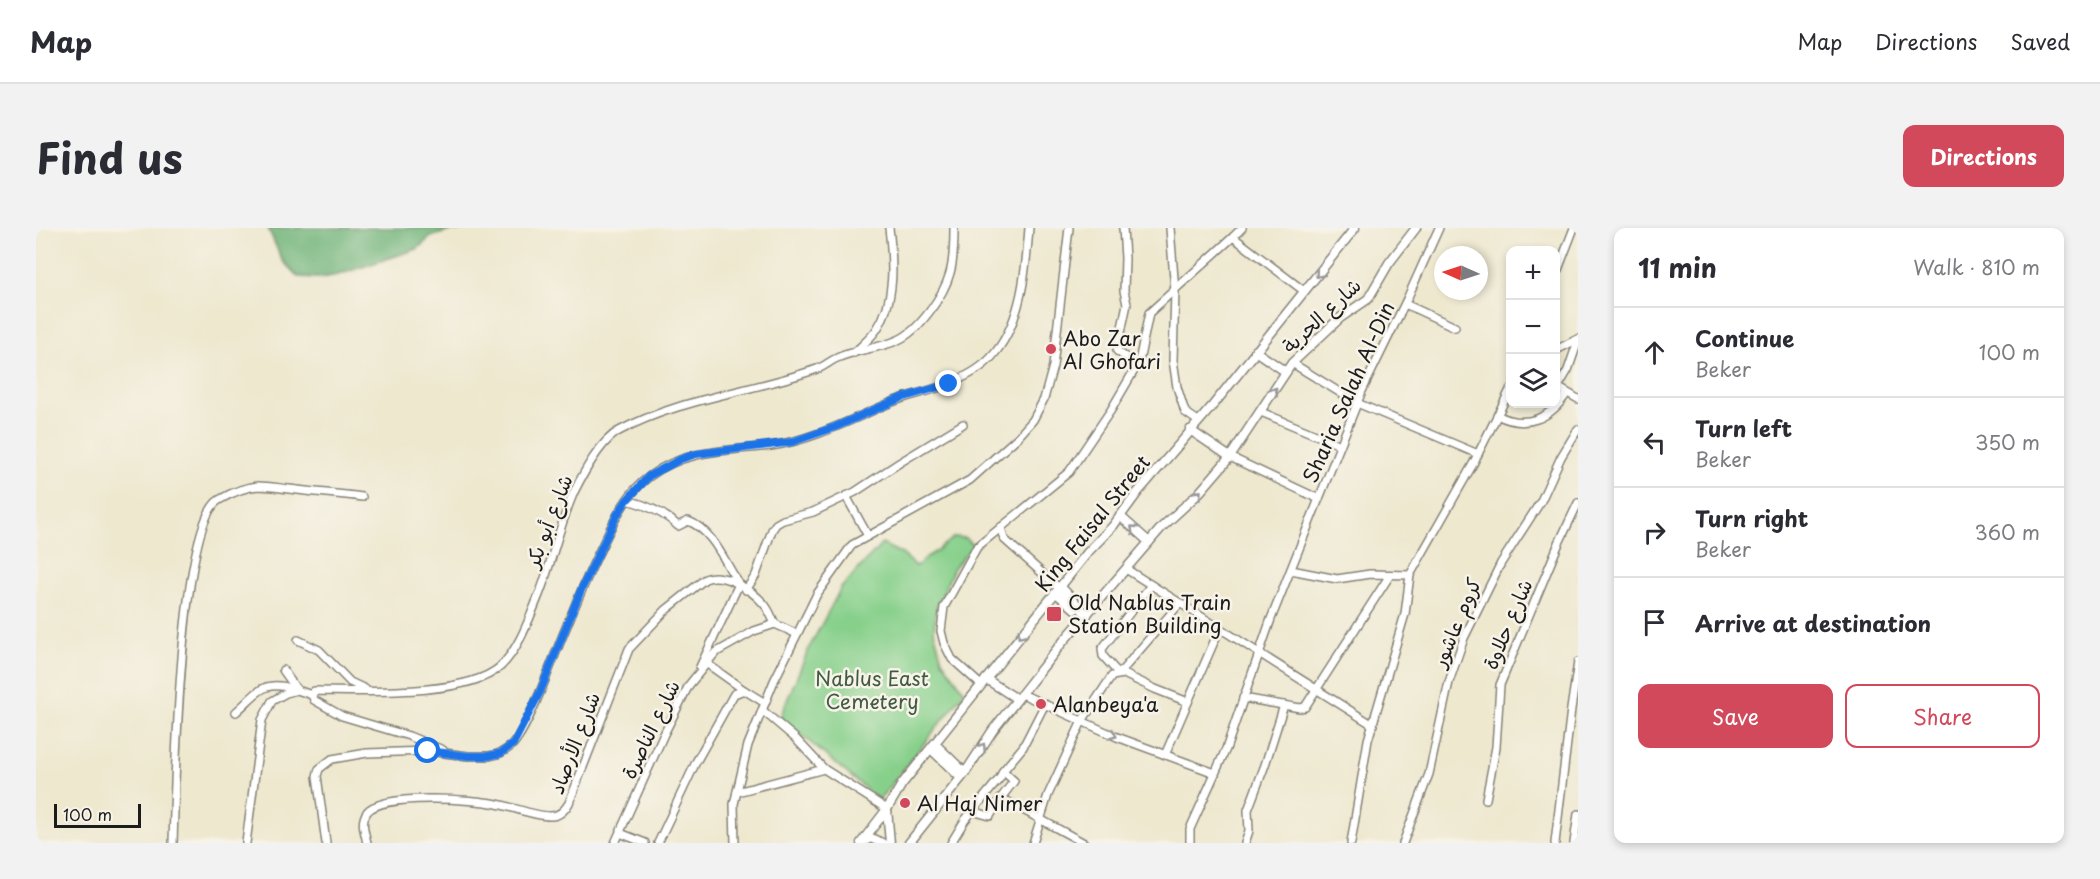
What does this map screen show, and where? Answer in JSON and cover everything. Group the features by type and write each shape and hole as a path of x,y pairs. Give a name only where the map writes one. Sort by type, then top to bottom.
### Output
{"main road":[{"name":"King Faisal Street","path":"861,843 887,809 902,784 1059,589 1214,404 1355,228"},
{"name":"شارع الحرية","path":"909,843 963,776 993,730 1085,617 1162,527 1199,493 1230,457 1292,363 1340,318 1368,299 1389,263 1416,228"},
{"path":"1255,351 1286,372"},
{"path":"1190,430 1230,457"},
{"path":"1120,516 1149,542"},
{"path":"1059,589 1085,617"},
{"path":"984,682 1020,696"},
{"path":"933,747 963,776"},
{"path":"887,809 890,843"},
{"path":"861,843 871,838 882,843"}],"street":[{"path":"854,353 875,332 891,294 889,228"},
{"name":"شارع أبو بكر","path":"312,694 314,691 399,690 469,683 488,675 505,661 517,643 539,594 566,510 582,476 612,435 643,419 699,400 819,368 838,357 899,340 929,311 947,282 951,271 954,228"},
{"path":"326,843 316,782 319,769 325,763 345,756 388,751 428,751 489,756 508,749 516,740 540,692 591,567 617,515 649,476 681,459 713,451 771,446 801,439 901,398 949,384 978,368 998,349 1013,319 1023,281 1029,228"},
{"path":"735,843 734,804 748,745 797,634 823,586 852,545 970,480 1018,437 1033,420 1044,399 1053,366 1069,228"},
{"path":"1123,228 1126,304 1117,351 1131,362 1139,362"},
{"path":"1170,228 1175,291 1173,360 1177,387 1185,412 1198,421"},
{"path":"984,682 970,677 952,659 942,637 941,618 944,607 977,547 1069,472 1111,410 1139,362 1149,313 1242,228"},
{"name":"Sharia Salah Al-Din","path":"1190,843 1191,829 1215,773 1340,445 1438,228"},
{"path":"1560,265 1574,228"},
{"path":"1233,237 1304,291"},
{"path":"1405,304 1455,327"},
{"path":"1560,348 1578,340"},
{"path":"1560,382 1568,370 1578,340"},
{"path":"1292,363 1357,403 1478,454"},
{"path":"1560,388 1578,399"},
{"path":"1497,415 1515,423 1527,422 1554,410 1568,393"},
{"path":"1351,843 1368,740 1405,614 1410,575 1478,454 1506,398"},
{"path":"1261,411 1340,445"},
{"path":"746,590 756,575 776,524 813,512 846,496 963,424"},
{"name":"كروم عاشور","path":"1403,843 1429,774 1449,682 1464,638 1501,563 1540,501 1561,457 1578,429"},
{"path":"1230,457 1319,499"},
{"path":"173,843 182,651 194,560 203,525 216,501 234,492 258,486 362,497"},
{"path":"846,496 867,536"},
{"path":"627,500 669,517 678,526 688,521 698,525 708,536 739,584 695,677"},
{"name":"شارع حلاوة","path":"1486,799 1496,747 1500,686 1578,503"},
{"path":"1001,527 1005,539 1059,589"},
{"path":"1126,569 1373,725"},
{"path":"1291,570 1337,579 1370,574 1410,575"},
{"path":"1244,698 1305,707 1390,575"},
{"name":"شارع الأرصاد","path":"367,843 363,825 369,810 400,800 445,798 495,803 548,816 562,812 569,803 629,649 666,610 705,579 717,576 739,584 764,604 775,624"},
{"path":"1151,585 1102,649 1104,657 1119,674 1188,702"},
{"path":"1033,843 1048,795 1082,721 1109,679 1119,674 1179,603"},
{"path":"775,624 797,634"},
{"name":"شارع الناصرة","path":"615,843 664,734 689,685 715,653 754,631 775,624"},
{"path":"1165,755 1220,628"},
{"path":"298,640 319,650 350,682 367,691"},
{"path":"1556,843 1570,709 1578,662"},
{"path":"706,663 764,706 824,769 887,809"},
{"path":"283,670 297,690"},
{"path":"236,712 265,687 278,684 312,694 314,700 342,716 409,736 451,754"},
{"path":"246,843 262,720 272,701 297,690"},
{"path":"658,843 696,762 733,696 744,690"},
{"path":"1020,696 1045,704 1117,737 1215,773"},
{"path":"951,843 1023,747 1045,704"},
{"path":"1245,843 1249,831 1248,810 1284,705"},
{"path":"737,792 824,769"},
{"path":"972,812 990,816 1014,781 1003,771"},
{"path":"1001,798 1084,843"},
{"path":"1574,843 1578,814"},
{"path":"620,832 645,843"}],"green space":[{"path":"268,228 467,228 431,237 417,249 338,275 321,278 298,277 282,260"},
{"name":"Nablus East Cemetery","path":"954,537 965,538 973,545 954,568 936,609 934,631 942,660 965,692 879,800 780,717 809,648 841,588 882,544 902,554 916,566"}],"place":[{"name":"Abo Zar Al Ghofari","path":"1051,349"},
{"name":"Old Nablus Train Station Building","path":"1054,614"},
{"name":"Alanbeya'a","path":"1041,704"},
{"name":"Al Haj Nimer","path":"905,803"}],"route":[{"path":"428,751 477,757 494,756 513,744 540,692 591,567 617,515 640,484 649,476 661,468 696,454 792,442 835,427 901,398 949,384"}]}
